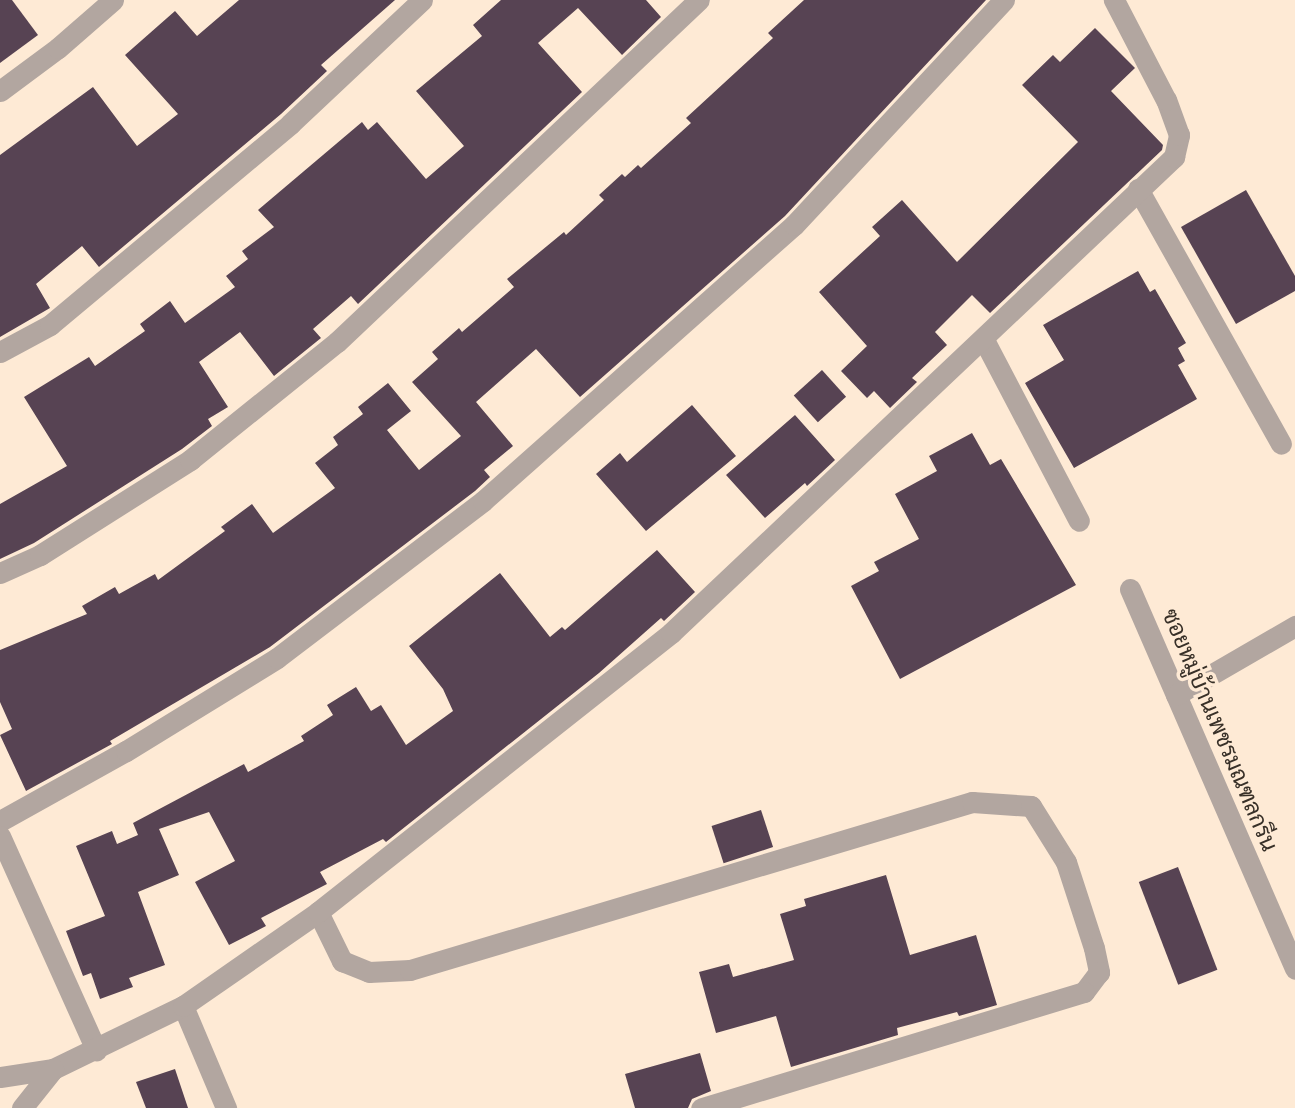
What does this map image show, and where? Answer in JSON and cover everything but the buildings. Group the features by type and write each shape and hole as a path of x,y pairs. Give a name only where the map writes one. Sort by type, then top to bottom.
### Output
{"street":[{"path":"0,91 58,48 113,0"},
{"path":"0,352 50,325 290,124 422,0"},
{"path":"0,573 40,555 190,460 337,342 699,0"},
{"path":"0,821 127,751 277,658 482,501 794,225 1004,0"},
{"path":"0,1077 53,1069 96,1051 183,1006 318,912 671,633 984,340 1174,157 1179,135 1166,100 1114,0"},
{"path":"1138,189 1281,444"},
{"path":"984,340 1079,521"},
{"name":"ซอยหมู่บ้านเพชรมณฑลกรีน","path":"1130,589 1176,695 1286,925 1295,969"},
{"path":"1176,695 1295,626"},
{"path":"318,912 342,961 369,972 410,971 972,802 1031,806 1066,862 1094,947 1099,972 1084,992 701,1108"},
{"path":"0,836 96,1051"},
{"path":"183,1006 226,1108"},
{"path":"22,1108 53,1069"}]}
